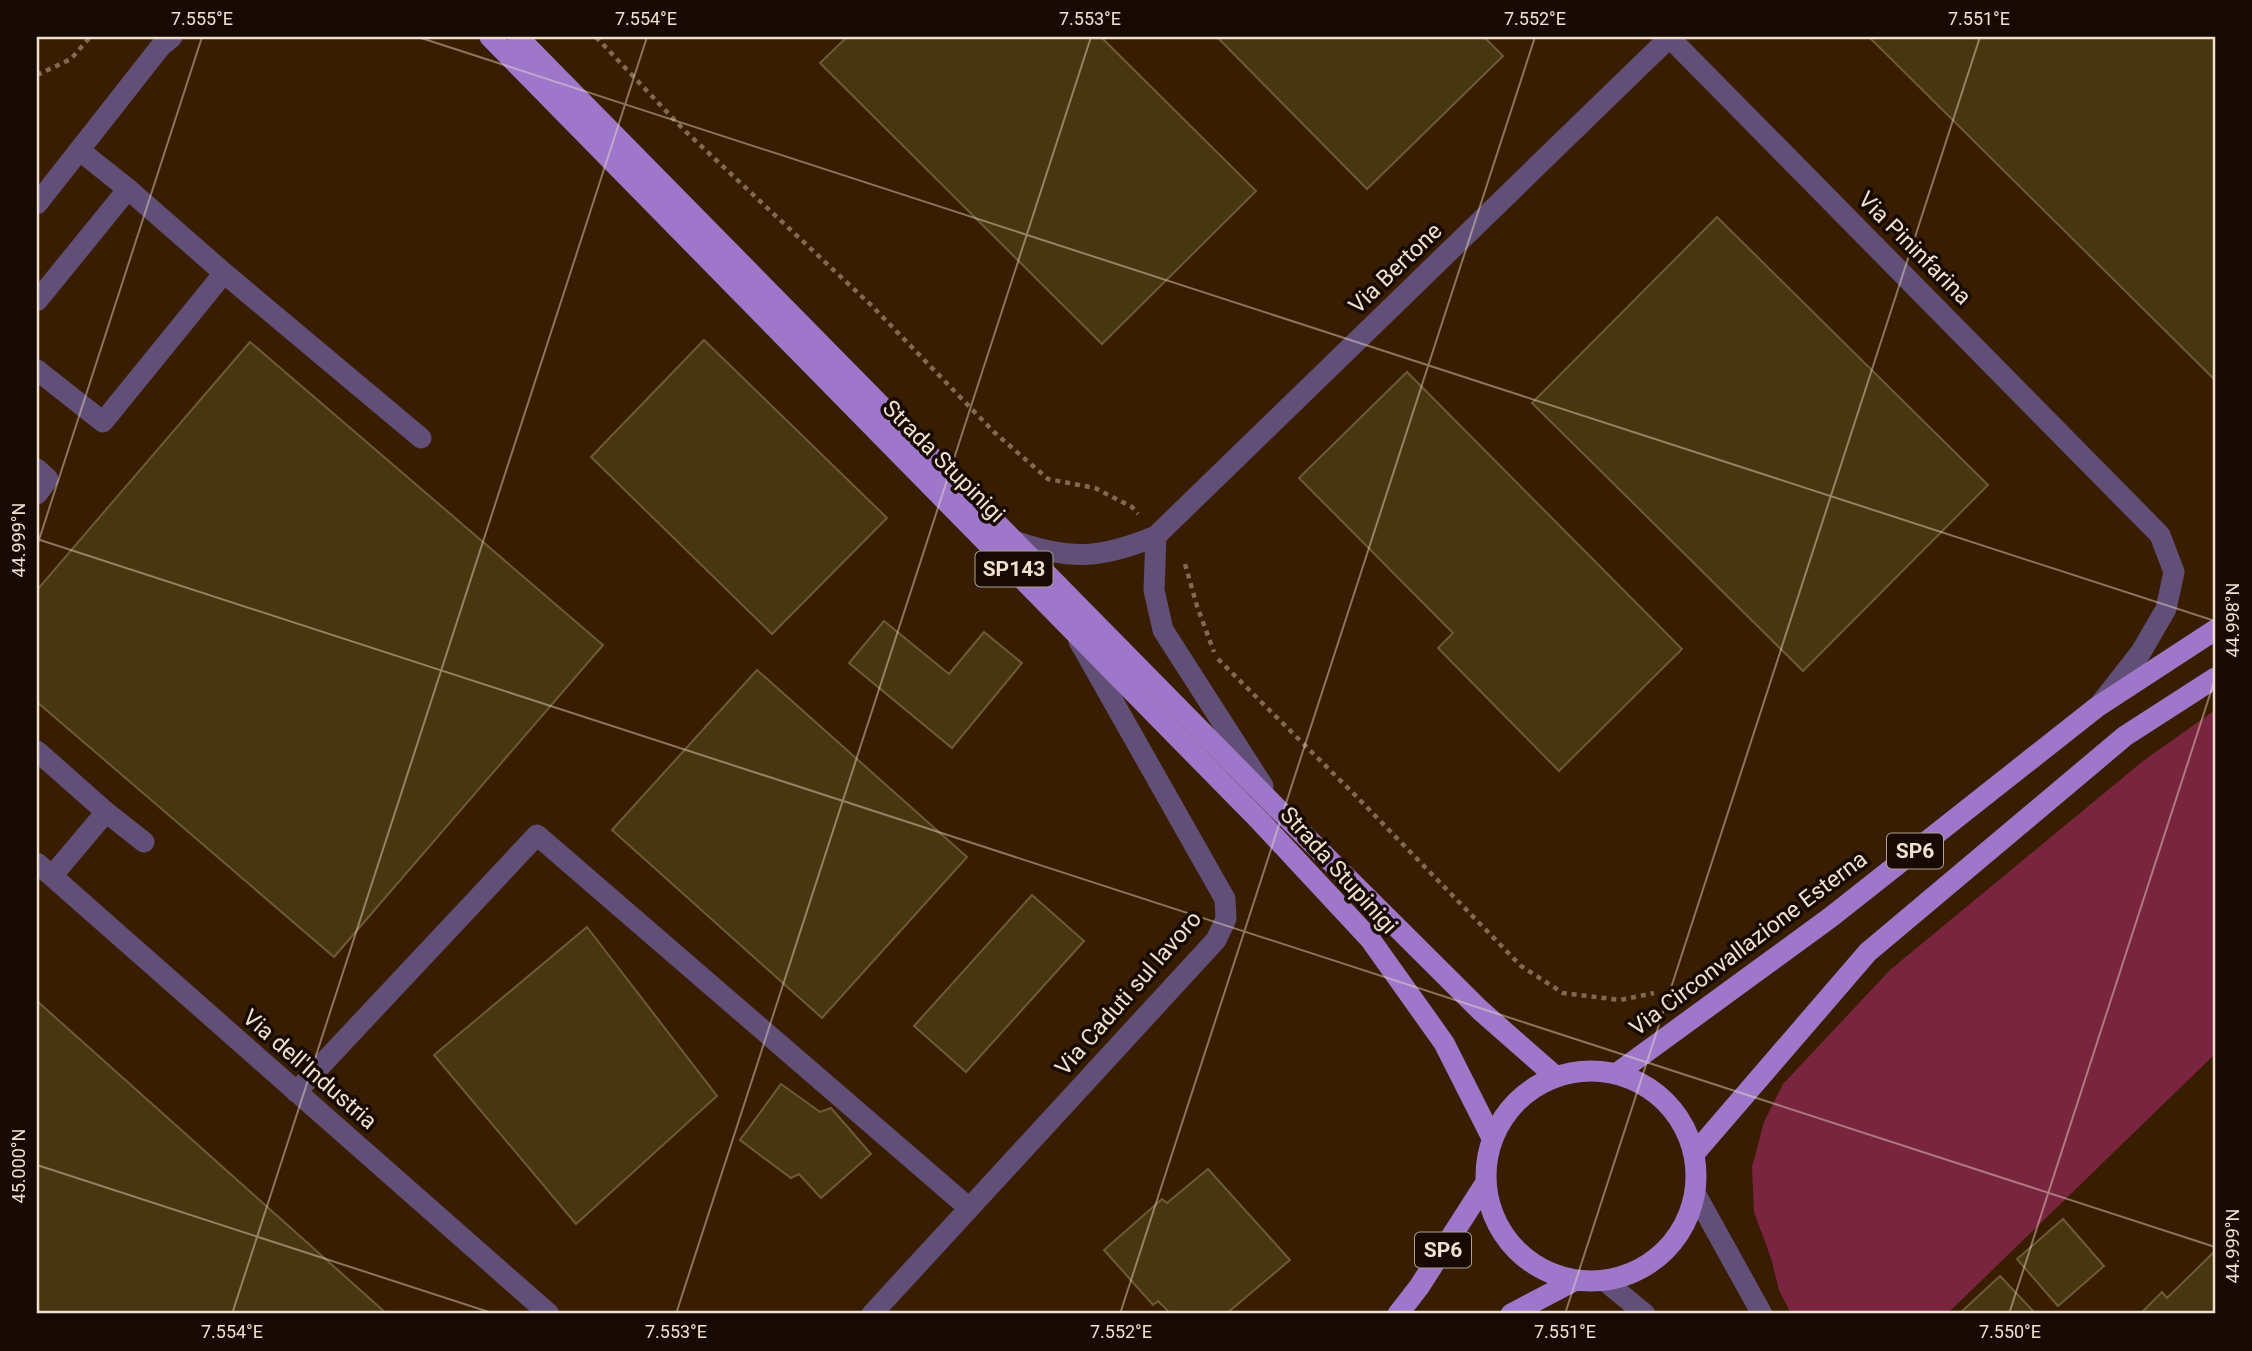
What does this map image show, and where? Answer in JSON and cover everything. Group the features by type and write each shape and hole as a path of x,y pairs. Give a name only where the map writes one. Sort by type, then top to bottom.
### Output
{"main road":[{"name":"Strada Stupinigi","path":"490,37 1071,627 1261,822 1370,939 1444,1044 1492,1138"},
{"name":"Strada Stupinigi","path":"518,37 1275,806 1480,1010 1555,1076"},
{"name":"Via Circonvallazione Esterna","path":"1616,1074 1831,917 2097,707 2215,630"},
{"name":"SP6","path":"1694,1154 1868,952 2125,736 2215,678"},
{"name":"SP6","path":"1585,1070 1616,1074 1644,1084 1667,1103 1684,1126 1694,1154 1695,1193 1685,1225 1665,1252 1637,1271 1605,1281 1576,1280 1542,1269 1514,1248 1494,1218 1485,1184 1486,1160 1492,1138 1506,1112 1528,1091 1555,1076 1585,1070"},
{"name":"SP6","path":"1398,1314 1419,1287 1485,1184"},
{"name":"SP6","path":"1511,1314 1576,1280"}],"street":[{"name":"Via Bertone","path":"1017,542 1062,554 1107,554 1156,536 1670,37"},
{"name":"Via Pininfarina","path":"1670,37 2160,535 2174,572 2166,609 2141,652 2097,707"},
{"path":"37,204 166,40"},
{"path":"79,150 421,438"},
{"path":"37,301 128,189"},
{"path":"37,370 103,422 224,273"},
{"path":"37,470 48,479 37,494"},
{"path":"1156,536 1154,590 1163,630 1275,806"},
{"name":"Via Caduti sul lavoro","path":"872,1314 1216,940 1226,919 1225,899 1071,627"},
{"path":"37,751 144,842"},
{"path":"45,869 106,812"},
{"path":"296,1092 537,835 969,1208"},
{"name":"Via dell'Industria","path":"45,869 549,1314"},
{"path":"1695,1193 1762,1314"},
{"path":"1605,1281 1645,1314"}],"path":[{"path":"37,75 71,60 90,37"}],"shaded area":[{"path":"2215,710 2215,1054 1947,1314 1791,1314 1779,1290 1771,1258 1754,1212 1752,1167 1764,1122 1783,1084 1890,970 2143,761"}],"building":[{"path":"847,37 1101,37 1256,191 1102,344 820,63"},
{"path":"1217,37 1484,37 1503,56 1367,189"},
{"path":"1869,37 2215,37 2215,380"},
{"path":"1717,217 1988,485 1803,671 1532,403"},
{"path":"704,340 887,518 772,634 591,457"},
{"path":"250,342 603,645 334,957 37,702 37,590"},
{"path":"1407,372 1682,649 1559,771 1438,648 1453,633 1299,478"},
{"path":"884,621 949,674 984,632 1022,663 952,748 849,663"},
{"path":"757,670 967,857 822,1018 612,830"},
{"path":"1032,895 1084,941 966,1072 914,1026"},
{"path":"587,927 717,1096 576,1224 434,1055"},
{"path":"37,1001 387,1314 37,1314"},
{"path":"781,1084 820,1112 831,1108 871,1154 821,1198 799,1174 791,1178 740,1140"},
{"path":"1208,1169 1290,1260 1226,1314 1171,1314 1158,1301 1153,1305 1104,1250 1162,1199 1167,1203"},
{"path":"2063,1219 2104,1266 2058,1306 2017,1259"},
{"path":"2213,1253 2215,1314 2140,1314 2162,1292 2167,1298"},
{"path":"2000,1276 2036,1314 1959,1314"}]}
